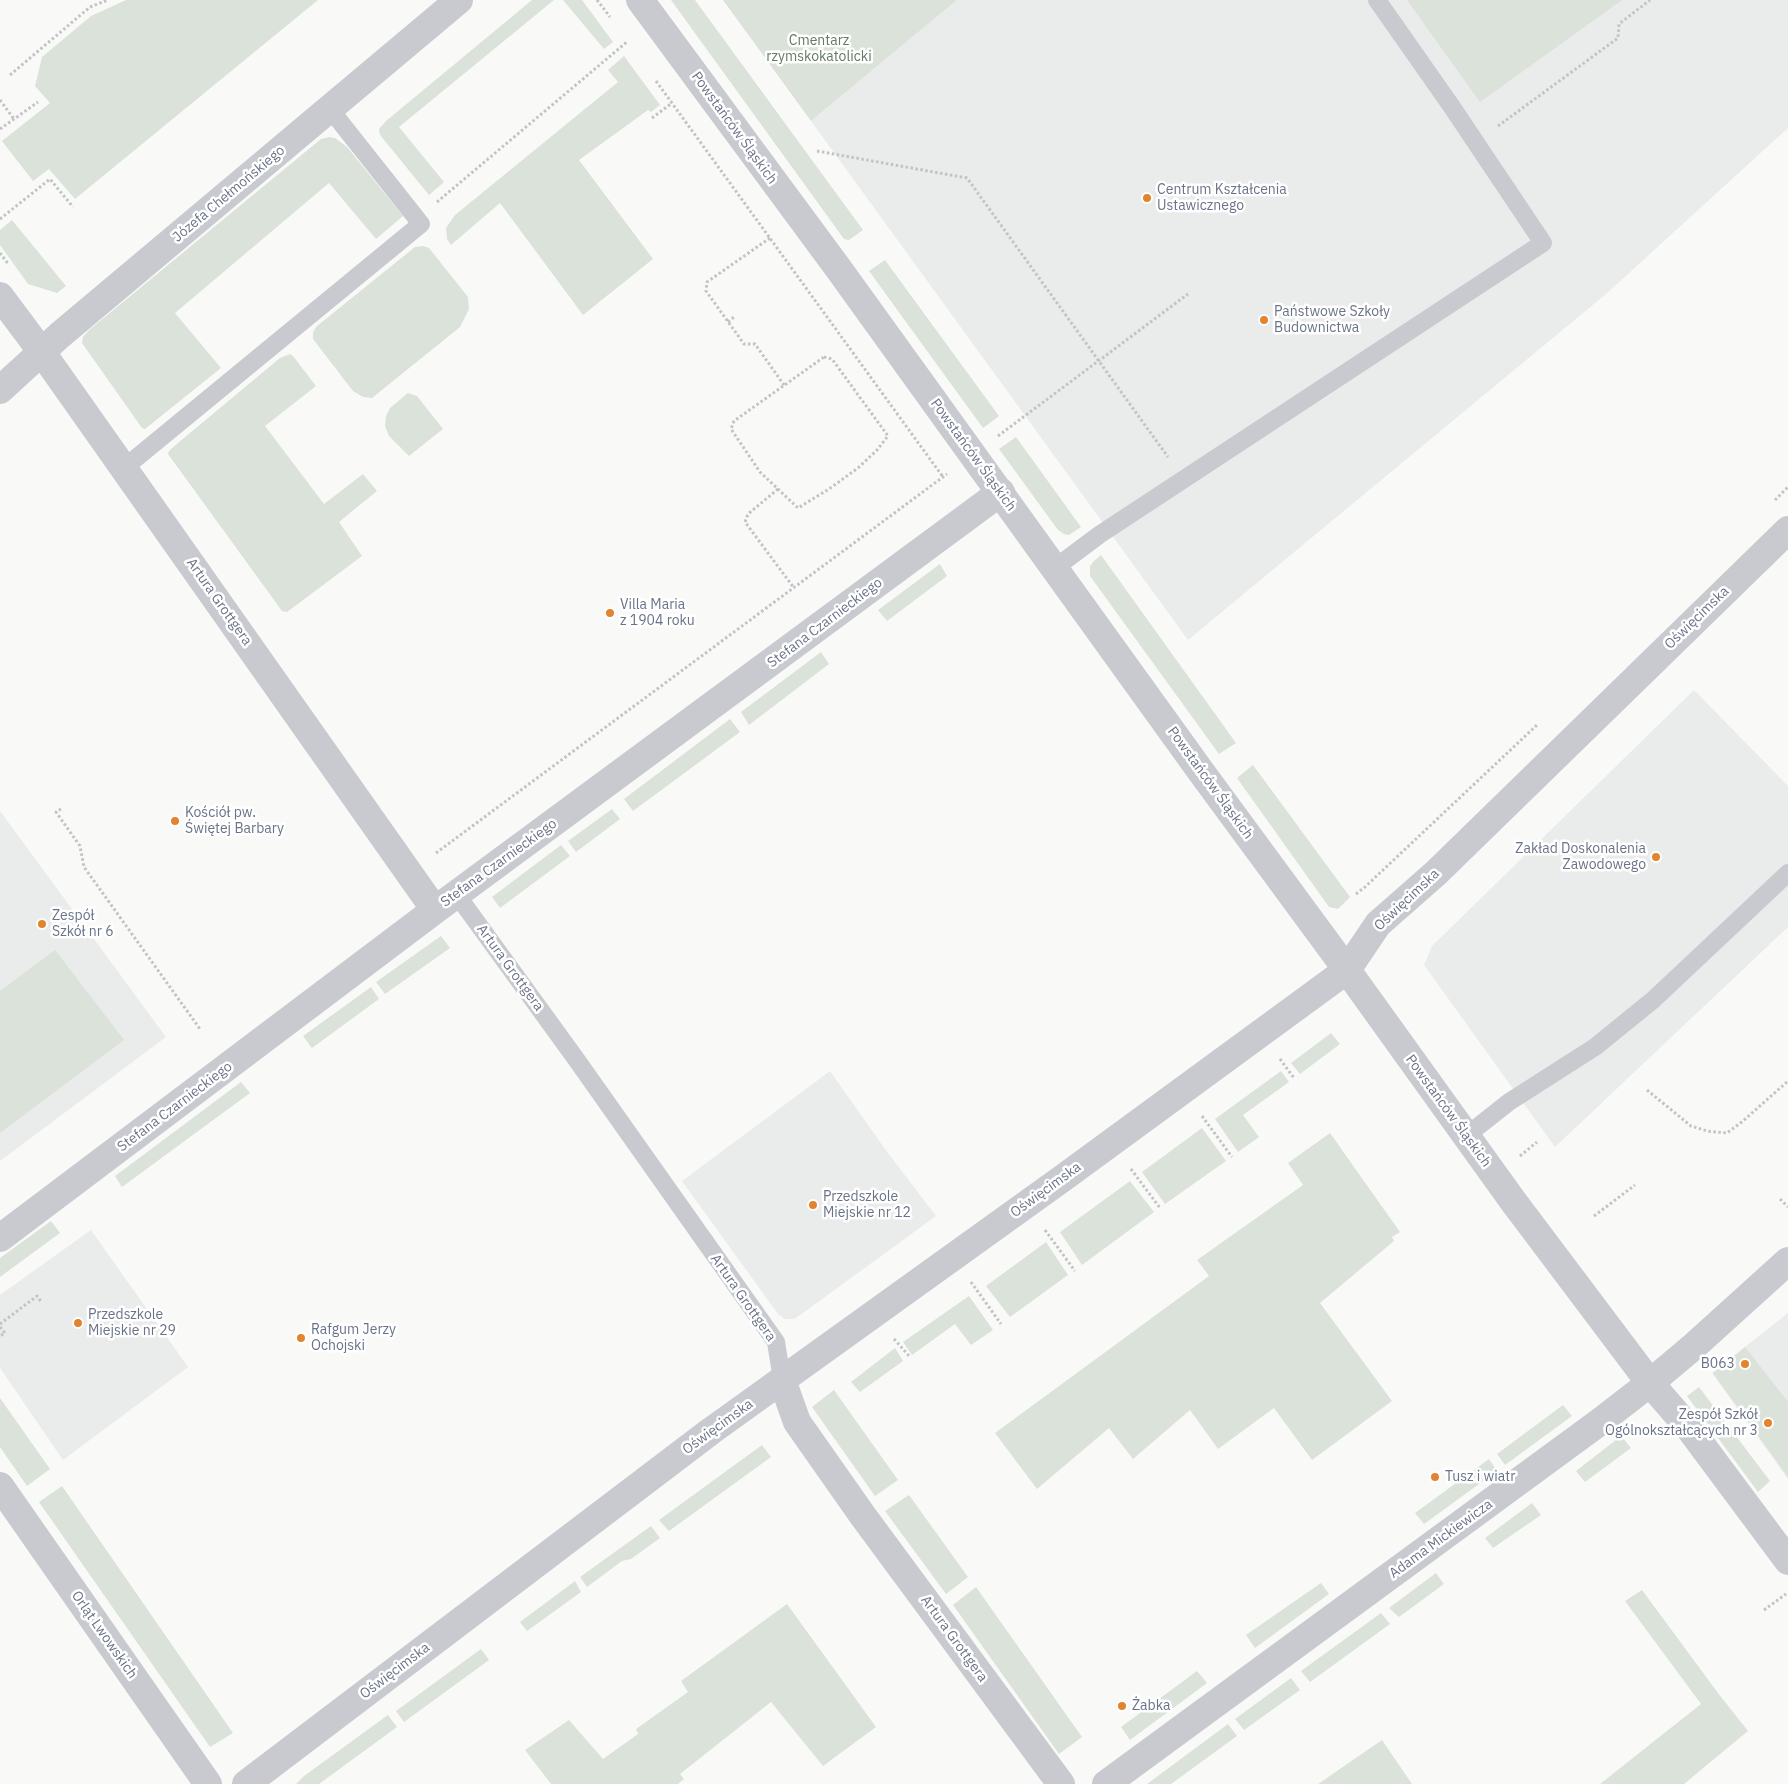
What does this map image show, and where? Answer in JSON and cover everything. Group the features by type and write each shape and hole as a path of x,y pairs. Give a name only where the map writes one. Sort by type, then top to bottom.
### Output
{"street":[{"name":"Józefa Chełmońskiego","path":"0,390 41,351 460,0"},
{"name":"Powstańców Śląskich","path":"640,0 1001,492 1202,773 1348,970 1466,1136 1650,1383 1689,1428 1788,1561"},
{"name":"Artura Grottgera","path":"0,296 124,468 409,873 446,902"},
{"name":"Stefana Czarnieckiego","path":"0,1238 446,902 1001,492"},
{"name":"Oświęcimska","path":"246,1784 640,1484 1348,970 1378,924 1436,873 1788,530"},
{"name":"Adama Mickiewicza","path":"1106,1784 1585,1433 1650,1383 1788,1261"},
{"name":"Artura Grottgera","path":"782,1380 797,1422 863,1516 1061,1784"},
{"name":"Orląt Lwowskich","path":"0,1486 208,1784"}],"lane":[{"path":"1055,568 1099,536 1543,243 1452,107 1377,0"},
{"path":"124,468 421,224 330,109"},
{"path":"1466,1136 1509,1102 1595,1047 1653,1000 1788,874"},
{"name":"Artura Grottgera","path":"446,902 576,1059 776,1342 782,1380"}],"path":[{"path":"10,75 90,7 108,0"},
{"path":"598,0 613,21"},
{"path":"1475,142 1618,38 1619,24 1650,0"},
{"path":"623,34 633,49"},
{"path":"417,218 628,42"},
{"path":"656,80 943,477"},
{"path":"0,100 14,119"},
{"path":"0,129 38,102"},
{"path":"652,118 672,104"},
{"path":"817,151 967,178 1184,480"},
{"path":"0,219 50,179 73,206"},
{"path":"770,238 707,282 706,291 744,344 754,344 784,385"},
{"path":"409,873 1188,294"},
{"path":"728,322 735,316"},
{"path":"824,357 832,359 888,436 878,450 858,468 798,508 760,472 731,429 734,421 784,385 824,357"},
{"path":"778,489 748,514 745,522 794,588"},
{"path":"61,809 56,812 80,846 84,867 200,1029"},
{"path":"1279,1059 1294,1078"},
{"path":"1647,1090 1691,1126 1707,1131 1727,1133 1744,1121 1788,1081"},
{"path":"1202,1115 1232,1157"},
{"path":"1129,1166 1160,1208"},
{"path":"1594,1216 1635,1185"},
{"path":"1780,1199 1788,1208"},
{"path":"1043,1228 1074,1271"},
{"path":"969,1280 1001,1324"},
{"path":"0,1336 5,1333 0,1326 36,1296 42,1304"},
{"path":"890,1335 910,1357"},
{"path":"1764,1610 1788,1592"}],"shaded area":[{"name":"Państwowe Szkoły Budownictwa","path":"957,0 1788,0 1788,128 1606,294 1188,640 811,121"},
{"name":"Zakład Doskonalenia Zawodowego","path":"1694,690 1788,786 1788,927 1555,1147 1424,965 1432,946"},
{"name":"Zespół Szkół nr 6","path":"0,811 166,1037 0,1161"},
{"name":"Przedszkole Miejskie nr 12","path":"830,1071 885,1149 936,1216 803,1313 794,1319 785,1319 778,1314 682,1181"},
{"name":"Przedszkole Miejskie nr 29","path":"91,1230 188,1367 63,1460 0,1368 0,1295"},
{"name":"Zespół Szkół Ogólnokształcących nr 3","path":"1788,1313 1788,1479 1712,1373"}],"green space":[{"path":"126,0 318,0 75,199 49,169 33,181 2,141 50,103 35,86 42,57 91,16"},
{"path":"532,0 554,0 399,127 444,182 429,195 380,135 379,129 386,121"},
{"path":"563,0 582,0 613,42 604,49"},
{"path":"671,0 695,0 863,230 849,240 844,239"},
{"name":"Cmentarz rzymskokatolicki","path":"723,0 957,0 811,121"},
{"path":"1407,0 1622,0 1480,102"},
{"path":"624,56 660,105 651,112 648,110 579,160 653,259 583,315 500,203 451,245 447,239 446,228 455,215 618,82 608,70"},
{"path":"335,138 347,147 403,216 376,239 329,183 175,313 221,368 145,429 142,428 82,343 83,337 89,330 321,139"},
{"path":"12,220 66,286 57,293 28,284 0,245 0,230"},
{"path":"423,246 429,248 468,297 469,309 460,327 372,398 363,397 353,391 346,382 313,339 313,332 317,326 415,247"},
{"path":"885,260 999,416 983,428 869,271"},
{"path":"290,354 316,386 265,426 324,504 363,474 377,491 339,522 362,556 287,612 282,611 168,454 172,448 280,358"},
{"path":"408,393 417,396 443,429 409,456 389,436 385,426 386,416 390,408"},
{"path":"1016,437 1081,527 1069,535 1058,530 999,449"},
{"path":"1101,555 1236,743 1219,754 1090,576 1090,566"},
{"path":"940,564 947,576 887,621 878,610"},
{"path":"821,652 829,664 749,725 741,712"},
{"path":"730,719 740,732 633,811 624,799"},
{"path":"1253,765 1350,897 1338,909 1329,907 1237,778"},
{"path":"612,809 620,819 576,852 568,841"},
{"path":"561,845 570,856 500,908 492,897"},
{"path":"441,936 450,948 385,994 376,982"},
{"path":"55,950 124,1040 0,1133 0,991"},
{"path":"371,987 379,999 312,1048 303,1036"},
{"path":"1331,1033 1340,1044 1300,1074 1291,1063"},
{"path":"1281,1071 1289,1082 1243,1115 1259,1137 1238,1152 1215,1119"},
{"path":"241,1082 250,1093 122,1187 115,1176"},
{"path":"1202,1128 1226,1161 1165,1204 1142,1172"},
{"path":"1330,1133 1400,1232 1392,1237 1394,1241 1320,1303 1392,1401 1312,1460 1274,1408 1218,1449 1190,1410 1133,1459 1109,1428 1037,1489 995,1433 1209,1276 1197,1260 1303,1185 1288,1163"},
{"path":"1130,1181 1154,1212 1082,1265 1060,1232"},
{"path":"51,1221 60,1233 0,1277 0,1258"},
{"path":"1046,1242 1068,1275 1010,1317 986,1286"},
{"path":"969,1296 993,1330 971,1345 955,1324 912,1355 903,1342"},
{"name":"Zespół Szkół Ogólnokształcących nr 3","path":"1745,1347 1788,1402 1788,1477 1713,1373"},
{"path":"895,1348 903,1361 860,1392 851,1382"},
{"path":"1699,1387 1770,1481 1758,1492 1687,1396"},
{"path":"834,1390 898,1480 875,1496 812,1407"},
{"path":"0,1398 50,1469 27,1486 0,1447"},
{"path":"1563,1405 1572,1416 1505,1465 1497,1454"},
{"path":"1621,1436 1631,1448 1585,1482 1576,1471"},
{"path":"762,1445 771,1457 669,1531 659,1520"},
{"path":"1489,1459 1497,1471 1424,1524 1415,1513"},
{"path":"62,1486 233,1733 210,1747 39,1502"},
{"path":"909,1495 968,1577 946,1594 885,1511"},
{"path":"1532,1503 1541,1515 1493,1548 1485,1538"},
{"path":"651,1526 660,1538 631,1559 622,1561 587,1587 580,1577"},
{"path":"1436,1573 1444,1584 1399,1617 1389,1608"},
{"path":"575,1581 581,1592 527,1631 520,1622"},
{"path":"1321,1583 1329,1594 1255,1648 1246,1635"},
{"path":"976,1587 1082,1737 1059,1754 953,1605"},
{"path":"1642,1590 1748,1731 1684,1784 1600,1784 1701,1704 1625,1601"},
{"path":"787,1604 876,1727 823,1766 771,1702 680,1774 684,1779 678,1784 551,1784 525,1750 569,1720 603,1759 638,1734 636,1729 688,1692 681,1681"},
{"path":"1381,1613 1390,1624 1310,1682 1301,1671"},
{"path":"481,1649 489,1660 404,1722 396,1711"},
{"path":"1197,1671 1207,1683 1130,1740 1121,1727"},
{"path":"1291,1678 1300,1690 1244,1730 1235,1719"},
{"path":"388,1715 397,1727 319,1784 296,1784 304,1776"},
{"path":"1228,1724 1237,1736 1171,1784 1147,1784"},
{"path":"1382,1740 1412,1784 1318,1784"}],"place":[{"name":"Centrum Kształcenia Ustawicznego","path":"1147,198"},
{"name":"Państwowe Szkoły Budownictwa","path":"1264,320"},
{"name":"Villa Maria z 1904 roku","path":"610,613"},
{"name":"Kościół pw. Świętej Barbary","path":"175,821"},
{"name":"Zakład Doskonalenia Zawodowego","path":"1656,857"},
{"name":"Zespół Szkół nr 6","path":"42,924"},
{"name":"Przedszkole Miejskie nr 12","path":"813,1205"},
{"name":"Przedszkole Miejskie nr 29","path":"78,1323"},
{"name":"Rafgum Jerzy Ochojski","path":"301,1338"},
{"name":"B063","path":"1745,1364"},
{"name":"Zespół Szkół Ogólnokształcących nr 3","path":"1768,1423"},
{"name":"Tusz i wiatr","path":"1435,1477"},
{"name":"Żabka","path":"1122,1706"}]}
